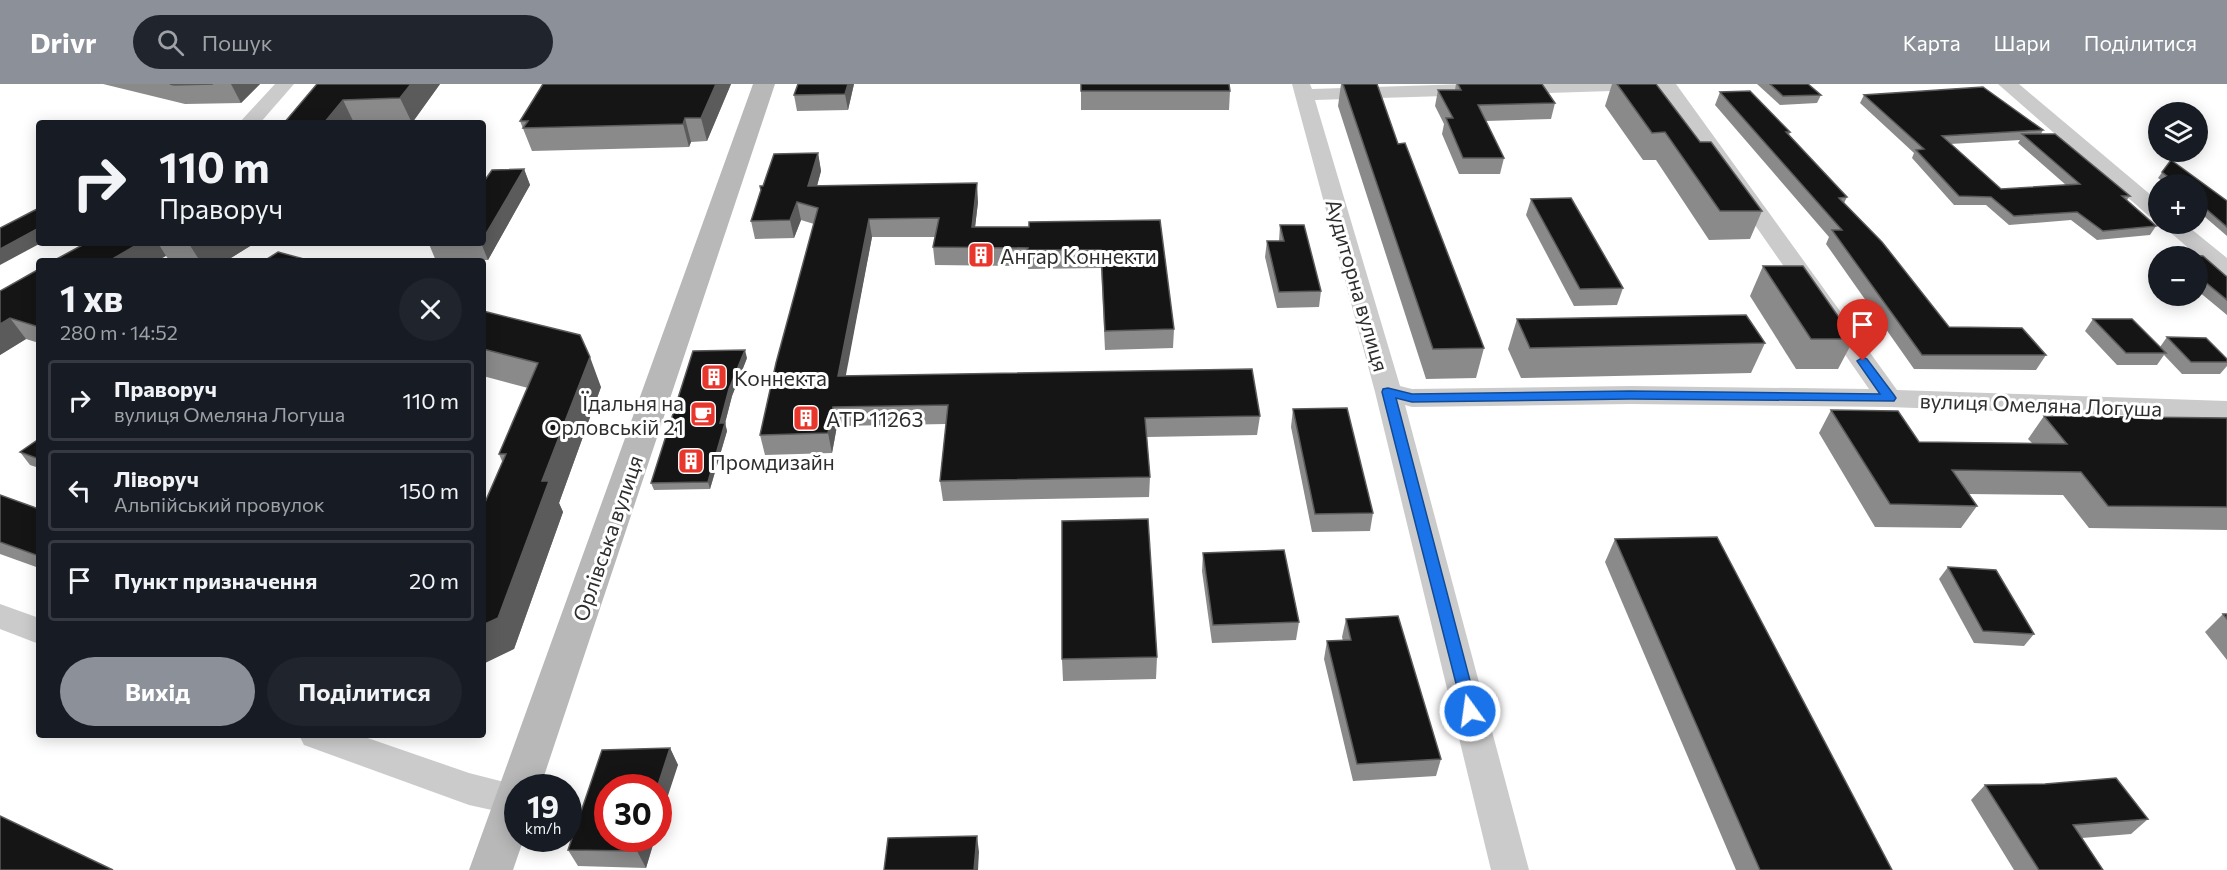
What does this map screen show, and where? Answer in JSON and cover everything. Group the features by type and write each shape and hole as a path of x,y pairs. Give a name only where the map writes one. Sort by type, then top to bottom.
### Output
{"street":[{"path":"252,120 285,84"},
{"name":"Орлівська вулиця","path":"524,774 764,84"},
{"path":"1303,90 1644,84"},
{"path":"1666,84 1889,398"},
{"path":"2007,84 2148,204"},
{"name":"Аудиторна вулиця","path":"1303,90 1388,392 1510,870"},
{"path":"2184,234 2227,270"},
{"name":"вулиця Омеляна Логуша","path":"1388,392 1412,398 1630,395 1889,398 2227,410"},
{"path":"0,616 36,630"},
{"path":"325,738 470,789 504,792"},
{"name":"Орлівська вулиця","path":"491,870 504,832"}],"building":[{"path":"317,84 411,84 400,98 343,100 326,120 287,120"},
{"path":"543,84 716,84 701,118 685,118 683,124 523,128 528,121 520,121"},
{"path":"798,84 848,84 845,94 794,95"},
{"path":"1081,84 1229,84 1230,91 1081,91"},
{"path":"1343,84 1377,84 1398,144 1405,143 1484,348 1433,349"},
{"path":"1458,84 1542,84 1555,103 1478,105 1504,158 1463,158 1446,118 1453,118 1438,90 1461,90"},
{"path":"1617,84 1656,84 1700,142 1711,142 1762,211 1720,211 1665,132 1652,133"},
{"path":"1770,84 1808,84 1821,95 1783,96"},
{"path":"1983,87 2043,130 1942,136 2001,189 2080,184 2022,134 2055,134 2130,196 2122,196 2148,219 2148,227 2103,231 2077,212 2014,216 1991,197 1959,196 1916,150 1924,149 1864,95"},
{"path":"1750,91 1790,132 1786,132 1847,197 1839,198 1882,242 1949,327 2022,328 2046,355 1922,355 1832,230 1842,230 1720,92"},
{"path":"818,153 808,186 977,183 972,227 1029,227 1029,222 1160,220 1174,329 1105,331 1101,250 933,247 939,218 869,219 838,376 1252,369 1260,416 1145,418 1150,477 940,481 948,405 833,407 828,433 760,435 776,363 818,208 797,202 790,220 751,221 761,190 760,186 763,186 774,154"},
{"path":"2170,162 2174,162 2190,174 2164,174 2162,172"},
{"path":"524,169 486,234 486,179 492,170"},
{"path":"2208,187 2227,201 2227,227 2208,211"},
{"path":"1571,198 1623,288 1580,289 1531,199"},
{"path":"36,210 36,230 0,249 0,228"},
{"path":"1280,225 1304,225 1321,291 1279,292 1267,241 1284,241"},
{"path":"80,246 135,246 114,258 58,258"},
{"path":"278,252 300,258 269,258"},
{"path":"2208,260 2227,277 2227,300 2208,284"},
{"path":"1763,266 1803,266 1854,339 1811,339"},
{"path":"36,271 36,326 10,318 0,324 0,291"},
{"path":"486,312 580,335 590,357 542,481 549,481 498,618 486,624 486,500 506,454 499,454 538,363 486,350"},
{"path":"1746,315 1765,343 1530,348 1517,319"},
{"path":"2093,319 2132,319 2166,353 2126,353"},
{"path":"2167,337 2206,338 2227,359 2227,362 2191,362"},
{"path":"745,350 729,389 720,423 725,423 708,482 651,483 693,351"},
{"path":"1347,408 1373,513 1315,514 1293,409"},
{"path":"1831,410 1898,411 1919,442 2067,444 2044,416 2227,418 2227,507 2108,506 2081,472 1952,470 1977,506 1890,504"},
{"path":"36,441 36,458 20,452"},
{"path":"0,495 36,508 36,555 0,542"},
{"path":"1148,519 1157,657 1062,659 1062,521"},
{"path":"1717,537 1892,870 1760,870 1615,539"},
{"path":"1284,550 1299,622 1213,625 1203,553"},
{"path":"1948,567 1996,570 2034,634 1983,631"},
{"path":"1398,616 1441,759 1357,764 1327,641 1351,640 1346,619"},
{"path":"670,748 662,774 594,774 594,850 582,850 582,809 602,750"},
{"path":"2116,778 2148,819 2073,825 2103,870 2039,870 1985,785 2045,784"},
{"path":"0,816 113,870 0,870"},
{"path":"977,836 974,870 884,870 888,838"}],"place":[{"name":"Ангар Коннекти","path":"981,255"},
{"name":"Коннекта","path":"714,377"},
{"name":"Їдальня на Орловській 21","path":"703,414"},
{"name":"ATP 11263","path":"806,418"},
{"name":"Промдизайн","path":"691,461"}],"route":[{"path":"1470,711 1388,392 1412,398 1630,395 1889,398 1863,361"}]}
